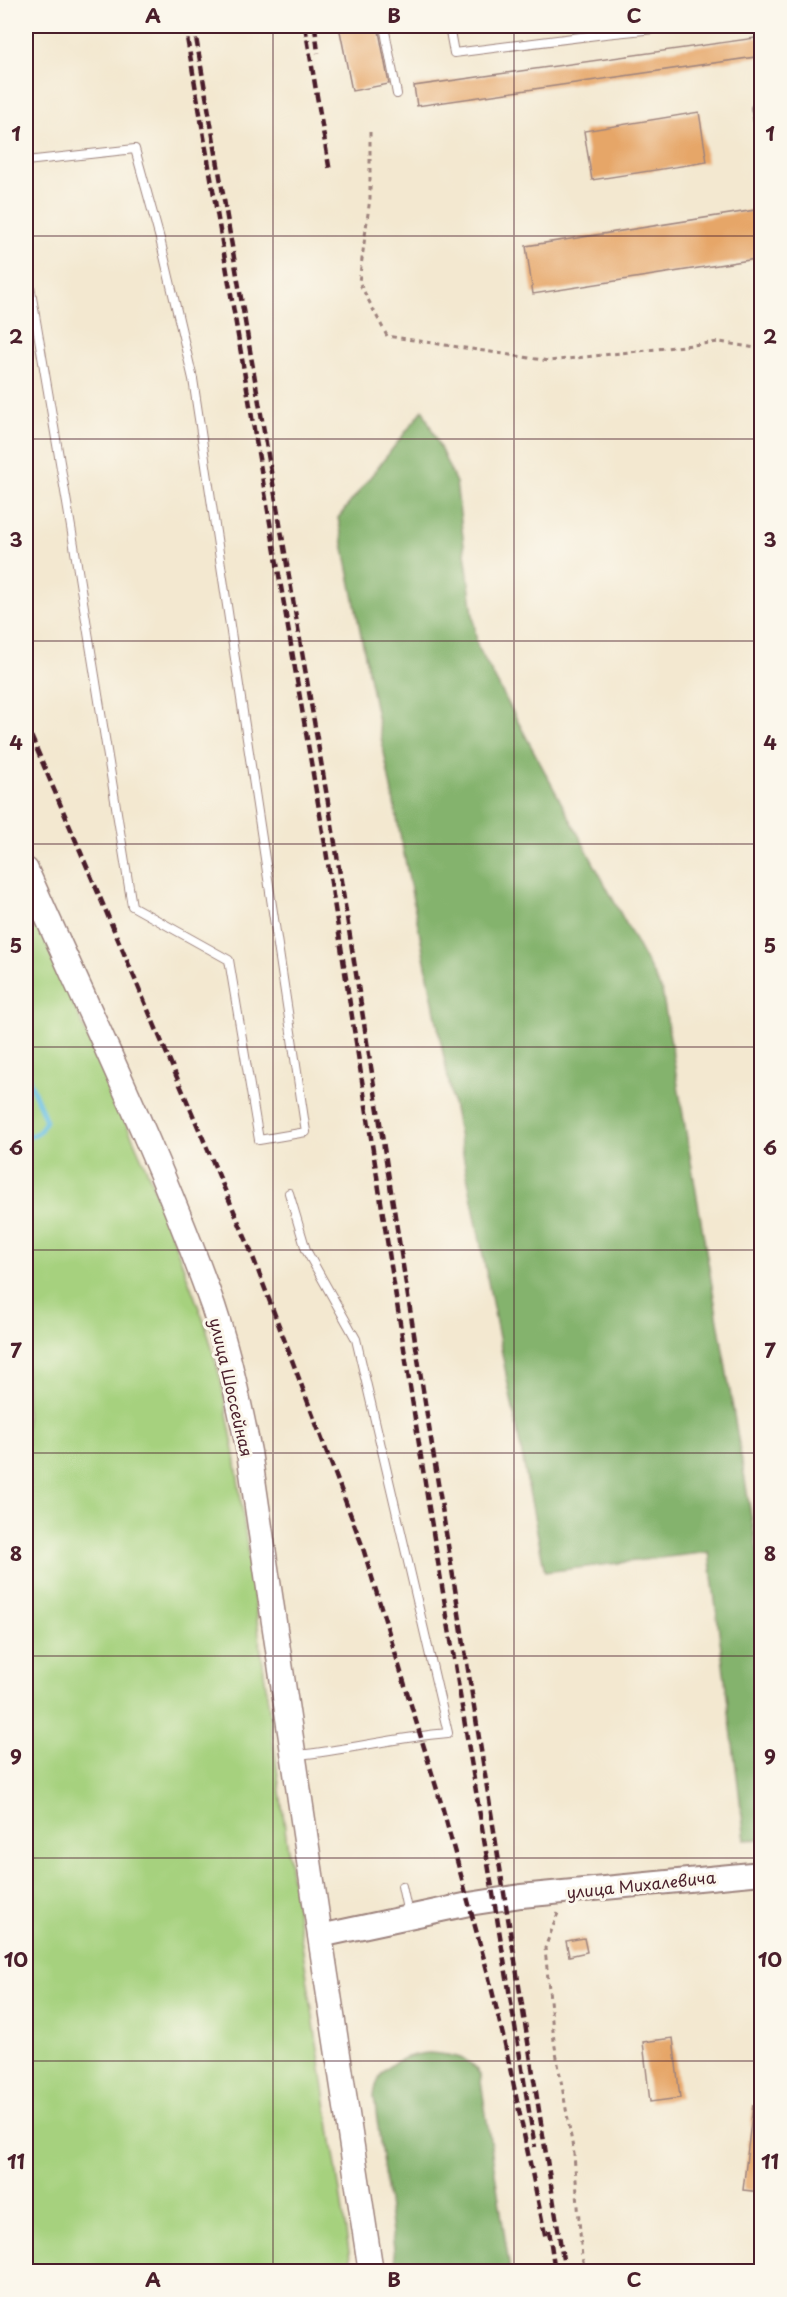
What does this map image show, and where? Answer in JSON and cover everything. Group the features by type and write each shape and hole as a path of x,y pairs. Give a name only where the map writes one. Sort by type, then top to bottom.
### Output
{"main road":[{"name":"улица Шоссейная","path":"26,870 157,1163 213,1307 234,1380 249,1452 371,2271"},
{"name":"улица Михалевича","path":"320,1936 521,1896 762,1873"}],"lane":[{"path":"384,26 397,94"},
{"path":"449,26 454,53 604,30 684,26"},
{"path":"755,108 762,142"},
{"path":"26,161 135,149 160,239 193,379 306,1132 259,1140 229,960 132,906 26,261"},
{"path":"289,1193 306,1250 356,1339 448,1733 400,1738 331,1752 293,1756"},
{"path":"402,1886 409,1917"}],"path":[{"path":"369,132 370,198 359,282 387,336 549,361 720,342 762,349"},
{"path":"568,1891 561,1903 545,1948 554,2040 574,2154 582,2258 586,2271"}],"green space":[{"path":"423,410 456,483 477,645 662,991 761,1574 761,1839 745,1840 709,1552 545,1572 338,518"},
{"path":"26,897 149,1175 206,1327 221,1381 235,1456 291,1873 352,2271 26,2271"},
{"path":"430,2053 465,2060 476,2068 480,2075 510,2271 397,2271 374,2096 380,2076 386,2069 401,2059"}],"building":[{"path":"339,26 378,26 389,84 352,91"},
{"path":"762,37 762,56 417,106 414,86"},
{"path":"699,112 707,162 592,180 584,131"},
{"path":"762,209 762,258 533,294 526,246"},
{"path":"584,1938 587,1952 569,1956 566,1941"},
{"path":"673,2038 680,2098 650,2102 643,2042"},
{"path":"753,2105 762,2105 762,2192 743,2190"}],"waterway":[{"path":"26,1072 46,1121 39,1132 26,1138"}],"railway":[{"path":"185,26 324,838 429,1508 535,2147"},
{"path":"194,26 334,837 565,2272"},
{"path":"305,26 330,172"},
{"path":"315,26 318,53"},
{"path":"26,724 248,1244 362,1545 442,1806 487,1970 546,2239"},
{"path":"549,2230 555,2272"}]}
